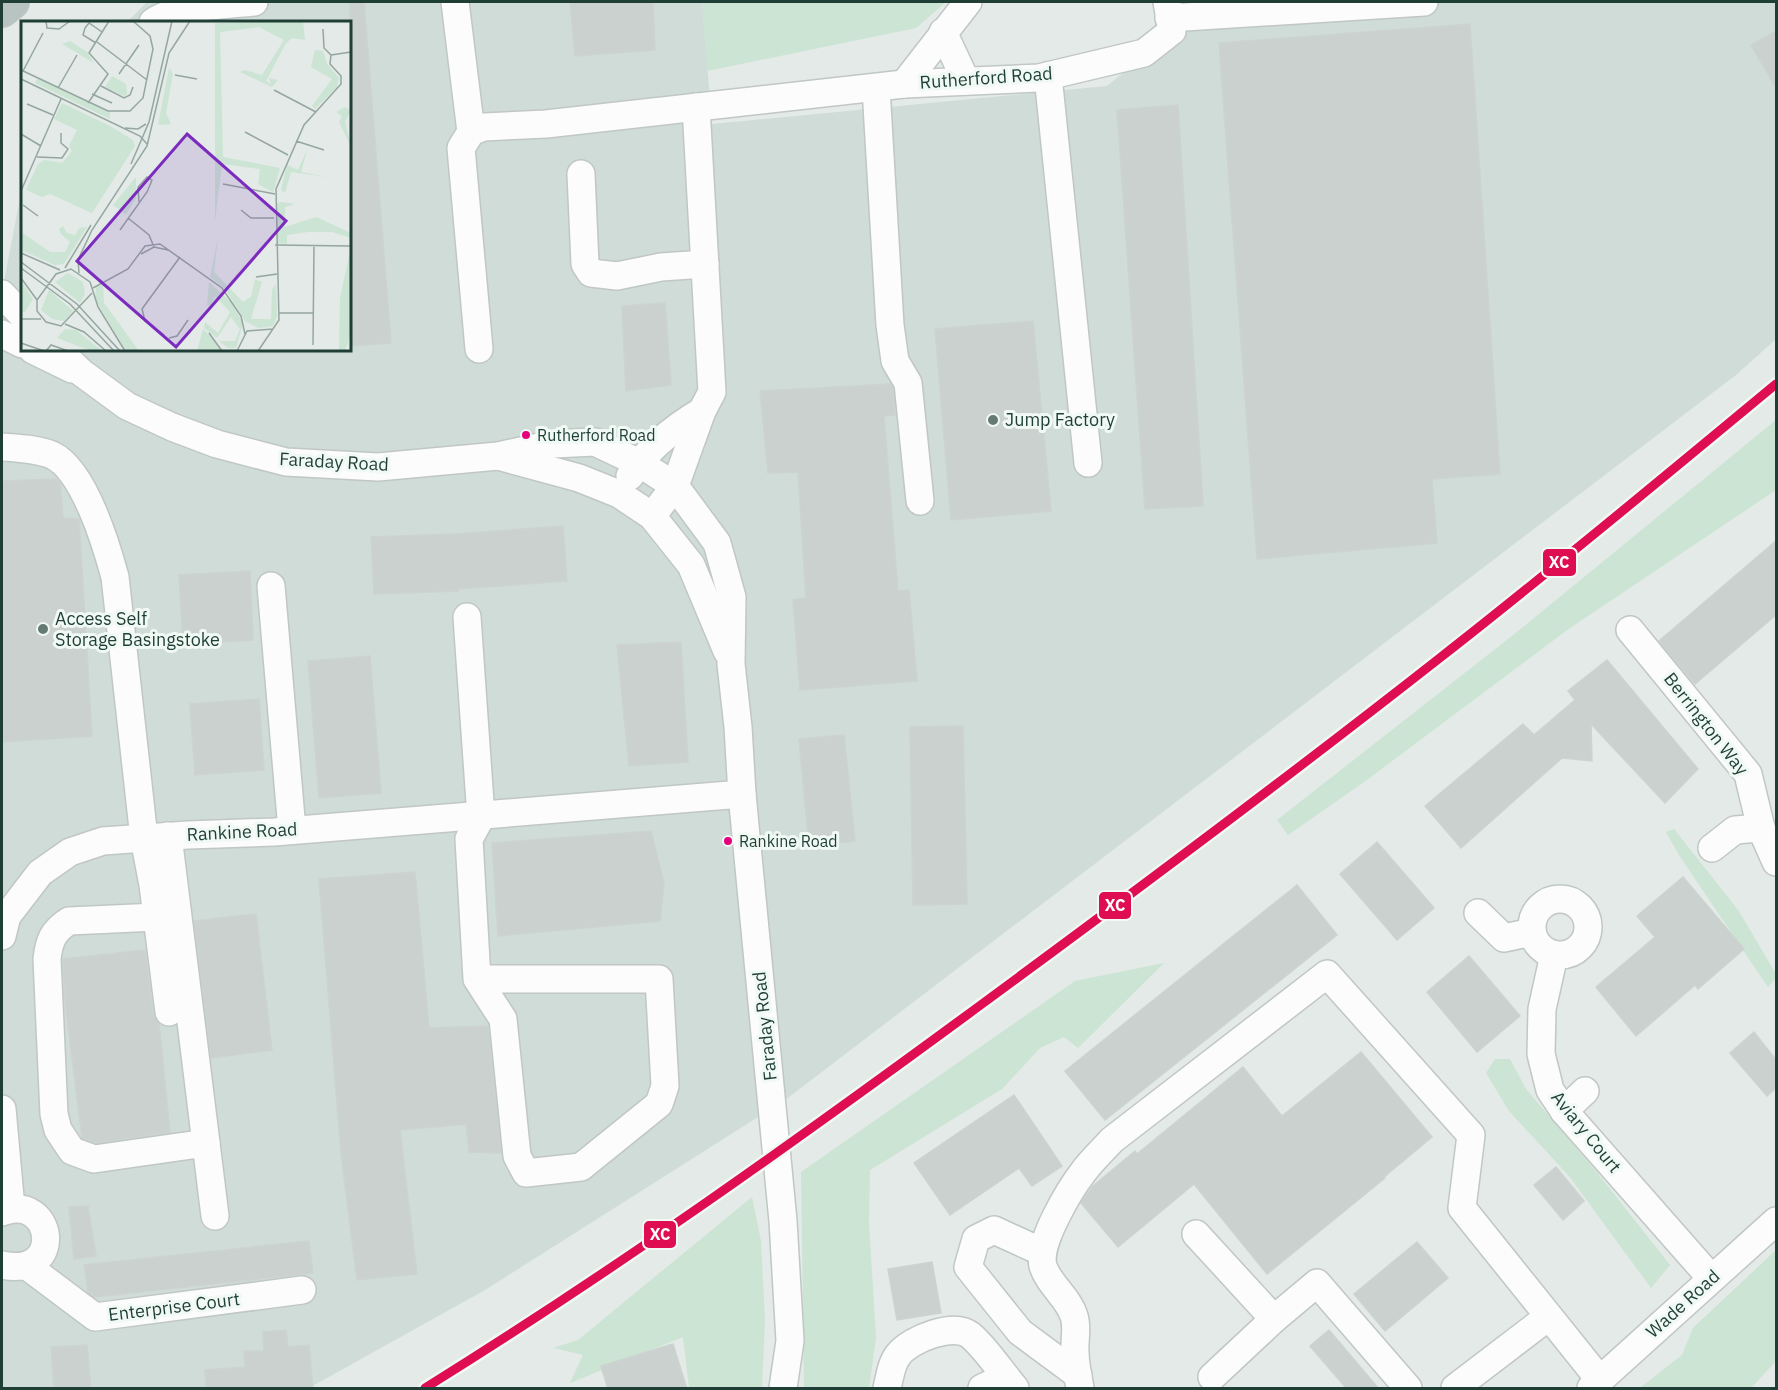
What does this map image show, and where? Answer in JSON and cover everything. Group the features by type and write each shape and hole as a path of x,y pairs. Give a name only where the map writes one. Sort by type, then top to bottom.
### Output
{"highway":[{"path":"2,10 12,2"}],"street":[{"path":"155,21 197,8 254,2"},
{"path":"455,2 471,132 461,148 479,349"},
{"name":"Rutherford Road","path":"904,84 968,2"},
{"path":"1168,10 1424,2"},
{"name":"Rutherford Road","path":"471,132 484,126 546,124 904,84 1048,76 1144,53 1172,31 1168,10"},
{"path":"943,33 966,81"},
{"path":"1048,76 1088,463"},
{"path":"876,88 891,325 895,361 908,383 920,501"},
{"path":"652,516 675,486 702,411 712,392 696,107"},
{"path":"581,174 585,264 591,273 617,276 661,267 705,264"},
{"path":"2,294 21,314"},
{"path":"2,334 21,344"},
{"name":"Faraday Road","path":"35,351 82,373"},
{"name":"Faraday Road","path":"59,351 82,373 127,406 172,427 217,444 286,462 378,467 498,456 553,444 595,442 639,463 675,486 717,543 732,597 731,664 783,1221 790,1341 783,1389"},
{"path":"620,494 639,463 679,425 702,411"},
{"path":"595,442 631,447 663,440"},
{"path":"2,447 26,449 53,456 70,471 90,505 104,537 115,576 206,1143 215,1216"},
{"path":"686,455 686,482 692,509"},
{"name":"Faraday Road","path":"498,456 579,478 620,494 652,516 691,564 731,664"},
{"path":"271,586 292,830"},
{"path":"467,617 481,817 469,839 477,979 503,1019 517,1156 525,1173 581,1167 659,1104 665,1086 659,979 477,979"},
{"name":"Berrington Way","path":"1630,630 1748,774 1761,828 1776,862"},
{"name":"Rankine Road","path":"2,936 7,916 40,873 70,852 104,841 481,817 742,794"},
{"path":"1712,848 1736,830 1761,828"},
{"path":"156,837 157,917 169,1012"},
{"path":"1553,900 1569,900 1583,910 1588,924 1586,938 1580,947 1572,952 1554,954 1545,951 1532,932 1533,921 1539,908 1553,900"},
{"path":"1478,913 1504,938 1532,932"},
{"path":"157,917 69,921 58,928 48,942 54,1114 58,1130 72,1151 94,1159 206,1143"},
{"name":"Aviary Court","path":"1554,954 1542,1009 1541,1054 1550,1090 1564,1111 1711,1278"},
{"path":"1079,1382 1074,1353 1076,1319 1071,1306 1043,1266 1042,1252 1049,1233 1070,1193 1084,1170 1112,1140 1327,974 1471,1135 1462,1208 1548,1317 1596,1384"},
{"path":"1564,1111 1585,1091"},
{"path":"2,1109 6,1210 21,1208 31,1212 43,1225 46,1236 44,1250 38,1259 8,1266"},
{"name":"Wade Road","path":"1596,1384 1776,1221"},
{"path":"1042,1252 994,1230 976,1239 968,1267 1020,1332 1079,1382"},
{"path":"1196,1233 1274,1319"},
{"name":"Enterprise Court","path":"8,1266 94,1317 302,1290"},
{"path":"1212,1377 1274,1319 1317,1283 1408,1389"},
{"path":"1455,1389 1548,1317"},
{"path":"887,1389 892,1365 899,1353 915,1341 955,1328 969,1334 1001,1385"}],"shaded area":[{"path":"147,2 702,2 712,124 1107,86 1184,24 1181,2 1776,2 1776,339 1736,375 785,1100 485,1290 309,1388 2,1388 2,292 21,193 21,351 351,351 351,21 128,21"}],"green space":[{"path":"702,2 946,2 916,28 707,71"},
{"path":"1776,420 1776,490 1567,630 1364,782 1288,835 1277,820 1512,636"},
{"path":"1674,829 1738,910 1776,974 1776,978 1768,987 1679,855 1666,832"},
{"path":"1164,963 1078,1048 1064,1037 1040,1048 1002,1089 870,1170 869,1223 876,1338 869,1388 804,1388 801,1172 1075,981"},
{"path":"1495,1059 1510,1059 1526,1089 1595,1170 1670,1265 1651,1288 1569,1176 1509,1111 1486,1073"},
{"path":"752,1197 761,1241 765,1320 762,1388 689,1388 683,1337 570,1383 583,1355 553,1348 578,1340"},
{"path":"1776,1250 1776,1361 1751,1388 1640,1388 1682,1355 1693,1328"}],"building":[{"path":"350,2 364,2 391,343 351,346 351,21"},
{"path":"570,2 653,2 655,50 575,56"},
{"path":"1470,24 1500,474 1432,479 1437,543 1257,559 1219,43"},
{"path":"1776,31 1776,88 1751,45"},
{"path":"1178,105 1203,506 1145,509 1117,110"},
{"path":"665,303 671,385 626,391 622,306"},
{"path":"1033,321 1051,511 951,520 935,329"},
{"path":"890,384 893,388 895,415 884,416 898,591 909,590 917,681 800,690 793,600 806,598 798,472 768,473 760,391"},
{"name":"Access Self Storage Basingstoke","path":"56,479 60,483 63,518 79,519 92,736 2,742 2,481"},
{"path":"563,526 567,581 458,589 458,591 374,594 371,537 455,534"},
{"path":"1776,541 1776,615 1695,684 1659,641"},
{"path":"250,571 253,640 183,644 179,575"},
{"path":"681,642 688,762 629,766 617,645"},
{"path":"370,656 381,793 319,798 308,661"},
{"path":"1607,660 1698,769 1665,803 1591,724 1592,761 1562,758 1461,848 1425,806 1523,724 1534,735 1575,700 1568,691"},
{"path":"259,699 264,770 195,775 190,704"},
{"path":"963,726 967,904 913,905 910,727"},
{"path":"844,735 855,841 809,846 799,739"},
{"path":"651,831 664,883 660,921 498,936 492,843"},
{"path":"1377,842 1434,908 1397,940 1340,874"},
{"path":"415,872 429,1028 488,1026 501,1153 469,1152 466,1124 400,1130 417,1274 357,1280 341,1153 319,879"},
{"path":"1683,877 1744,949 1698,989 1695,985 1636,1036 1596,987 1655,937 1637,916"},
{"path":"1297,885 1337,935 1105,1120 1065,1071"},
{"path":"256,914 272,1050 211,1058 194,921"},
{"path":"145,950 153,1014 159,1023 170,1132 96,1143 82,1138 65,1002 63,959"},
{"path":"1469,956 1520,1016 1477,1052 1427,992"},
{"path":"1754,1032 1776,1060 1776,1088 1767,1096 1730,1053"},
{"path":"1361,1052 1432,1137 1267,1274 1194,1184 1118,1247 1081,1203 1093,1186 1135,1151 1137,1154 1243,1067 1282,1116"},
{"path":"1014,1095 1062,1166 1032,1186 1019,1168 950,1215 914,1163"},
{"path":"1556,1167 1584,1201 1563,1220 1534,1185"},
{"path":"88,1206 96,1256 74,1259 69,1207"},
{"path":"309,1241 313,1273 95,1297 88,1292 84,1265"},
{"path":"1417,1242 1448,1278 1385,1331 1354,1294"},
{"path":"932,1262 941,1313 897,1320 888,1269"},
{"path":"286,1330 288,1347 309,1345 313,1389 206,1389 205,1370 245,1367 244,1351 264,1351 263,1332"},
{"path":"1329,1330 1379,1389 1347,1389 1310,1346"},
{"path":"673,1344 687,1389 608,1389 601,1366"},
{"path":"87,1345 91,1389 54,1389 51,1347"}],"transit line":[{"name":"XC","path":"425,1388 567,1297 707,1202 845,1104 1098,918 1328,745 1484,623 1776,384"}],"place":[{"name":"Jump Factory","path":"993,420"},
{"name":"Rutherford Road","path":"526,435"},
{"name":"Access Self Storage Basingstoke","path":"43,629"},
{"name":"Rankine Road","path":"728,841"}]}
